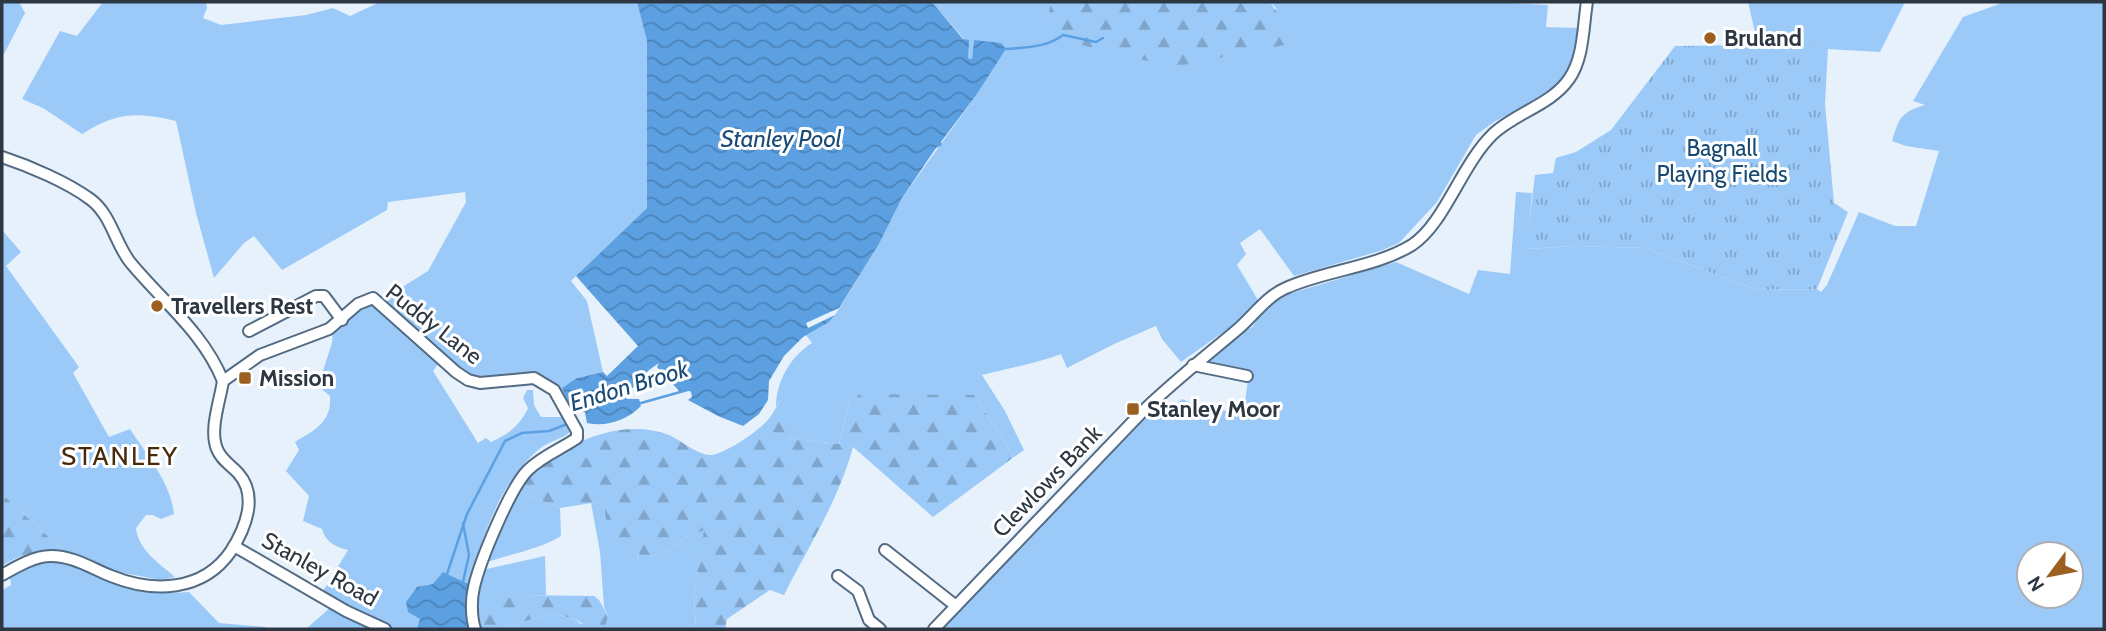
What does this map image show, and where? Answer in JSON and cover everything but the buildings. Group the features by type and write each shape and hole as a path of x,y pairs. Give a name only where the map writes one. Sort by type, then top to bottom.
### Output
{"street":[{"name":"Clewlows Bank","path":"934,629 1142,412 1268,300 1284,288 1389,255 1410,246 1423,235 1435,222 1474,155 1493,134 1509,121 1555,94 1570,78 1578,60 1587,2"},
{"path":"2,158 66,185 96,205 113,228 131,262 204,344 223,381 214,439 222,457 240,474 250,501 247,516 234,546 207,577 178,585 159,586 128,581 77,561 50,556 40,557 2,575"},
{"path":"250,331 316,296 324,296 342,320"},
{"name":"Puddy Lane","path":"223,381 260,355 330,329 358,304 373,298 468,380 480,383 534,378 554,390 577,438 527,471 514,490 482,561 473,589 472,622 475,629"},
{"path":"1193,365 1247,376"},
{"name":"Stanley Road","path":"234,546 346,611 385,629"},
{"path":"885,550 956,606"},
{"path":"838,576 858,591 869,620 880,629"}],"green space":[{"path":"2,2 19,2 25,13 2,58"},
{"path":"103,2 206,2 203,18 221,25 306,15 333,8 350,16 380,2 637,2 647,41 647,208 571,281 587,301 603,372 577,378 569,403 577,412 570,415 547,381 479,381 467,376 385,306 383,299 428,271 466,202 465,192 388,202 387,210 282,270 254,236 244,243 214,278 196,213 176,121 150,116 128,116 106,121 82,134 43,108 22,99 60,31 77,36"},
{"path":"932,2 1051,2 1045,36 1277,9 1270,2 1491,2 1548,5 1546,27 1578,28 1569,71 1562,82 1550,92 1494,122 1476,135 1437,202 1399,243 1294,276 1260,229 1240,243 1246,254 1237,265 1258,300 1239,321 1181,362 1162,339 1156,326 1067,368 1061,354 982,375 1005,411 1024,450 1014,457 974,395 849,403 839,444 786,438 781,400 776,407 786,370 804,348 812,343 806,335 829,322 835,315 879,244 902,198 1006,49 974,40 972,59 968,58 964,39"},
{"path":"1051,2 1270,2 1288,29 1284,45 1173,67 1044,36"},
{"path":"1748,2 1905,2 1880,52 1758,45"},
{"path":"2005,2 2104,2 2104,629 943,629 1158,404 1167,413 1182,399 1243,415 1249,373 1204,366 1210,356 1253,326 1262,312 1278,297 1396,262 1469,294 1478,270 1510,274 1516,192 1532,193 1527,249 1576,246 1646,248 1757,290 1817,289 1821,292 1827,285 1859,212 1895,226 1916,226 1939,151 1892,141 1902,117 1925,105 1913,101 1963,17"},
{"name":"Bagnall Playing Fields","path":"1675,46 1828,48 1825,104 1834,203 1848,212 1817,289 1757,290 1646,248 1576,246 1526,249 1535,175 1553,173 1556,158 1576,152 1611,130"},
{"path":"2,230 21,252 6,266 79,367 73,373 109,437 130,429 163,480 174,514 161,519 146,515 136,528 145,550 175,577 161,580 108,570 89,559 64,551 2,494"},
{"path":"367,304 384,312 438,364 433,371 478,443 486,438 491,442 518,424 528,408 523,398 527,390 533,390 534,405 541,417 563,417 570,432 538,450 524,464 494,512 469,584 443,572 417,629 395,629 322,593 348,550 331,543 322,529 303,521 309,496 286,471 299,450 295,442 321,424 328,412 330,396 318,386 332,343 333,331"},
{"path":"860,394 974,395 1014,457 933,517 853,447 831,505 784,595 770,590 727,619 725,629 696,629 694,595 704,530 685,538 665,553 637,560 644,537 608,540 604,501 560,508 518,491 547,462 565,450 585,440 627,429 649,430 669,435 701,453 718,453 762,426 781,400 790,417 787,438 839,444 849,403"},
{"path":"518,491 560,508 561,536 484,563"},
{"path":"2,494 64,551 32,553 2,566"},
{"path":"604,501 645,536 637,559 665,553 685,538 705,529 694,595 696,629 501,629 551,613 574,619 581,624 608,616 604,607 600,552 591,503"},
{"path":"545,556 546,595 521,595 477,613 478,586 482,570"},
{"path":"52,560 82,566 135,587 171,593 189,592 219,623 267,629 2,629 2,590 11,585 10,577 25,568"},
{"path":"521,595 594,596 608,616 604,629 593,629 574,619 551,613 501,629 478,629 477,613 495,602"},
{"path":"332,606 375,629 306,629"}],"water":[{"name":"Stanley Pool","path":"637,2 932,2 963,39 969,40 968,58 972,59 974,40 1001,43 1006,49 941,142 942,145 936,148 902,198 879,244 839,308 806,323 808,328 835,315 829,322 803,337 784,356 769,381 768,400 759,414 743,426 688,400 692,397 691,392 687,389 681,393 657,367 659,363 625,396 627,399 639,399 641,406 616,422 587,423 585,412 577,412 562,388 577,378 603,372 607,376 638,346 576,276 647,208 647,41"},
{"path":"443,572 469,584 472,629 417,629 420,619 408,612 406,602 417,587 433,584"}],"waterway":[{"path":"1006,49 1043,45 1063,35 1096,42 1103,38"},
{"name":"Endon Brook","path":"641,403 691,389"},
{"name":"Endon Brook","path":"446,577 467,514 505,441 522,433 549,431 570,423"},
{"path":"463,523 469,555 463,582"}],"place":[{"name":"Bruland","path":"1710,38"},
{"name":"Travellers Rest","path":"157,306"},
{"name":"Mission","path":"245,378"},
{"name":"Stanley Moor","path":"1133,409"}],"district":[{"name":"STANLEY","path":"120,456"}]}
